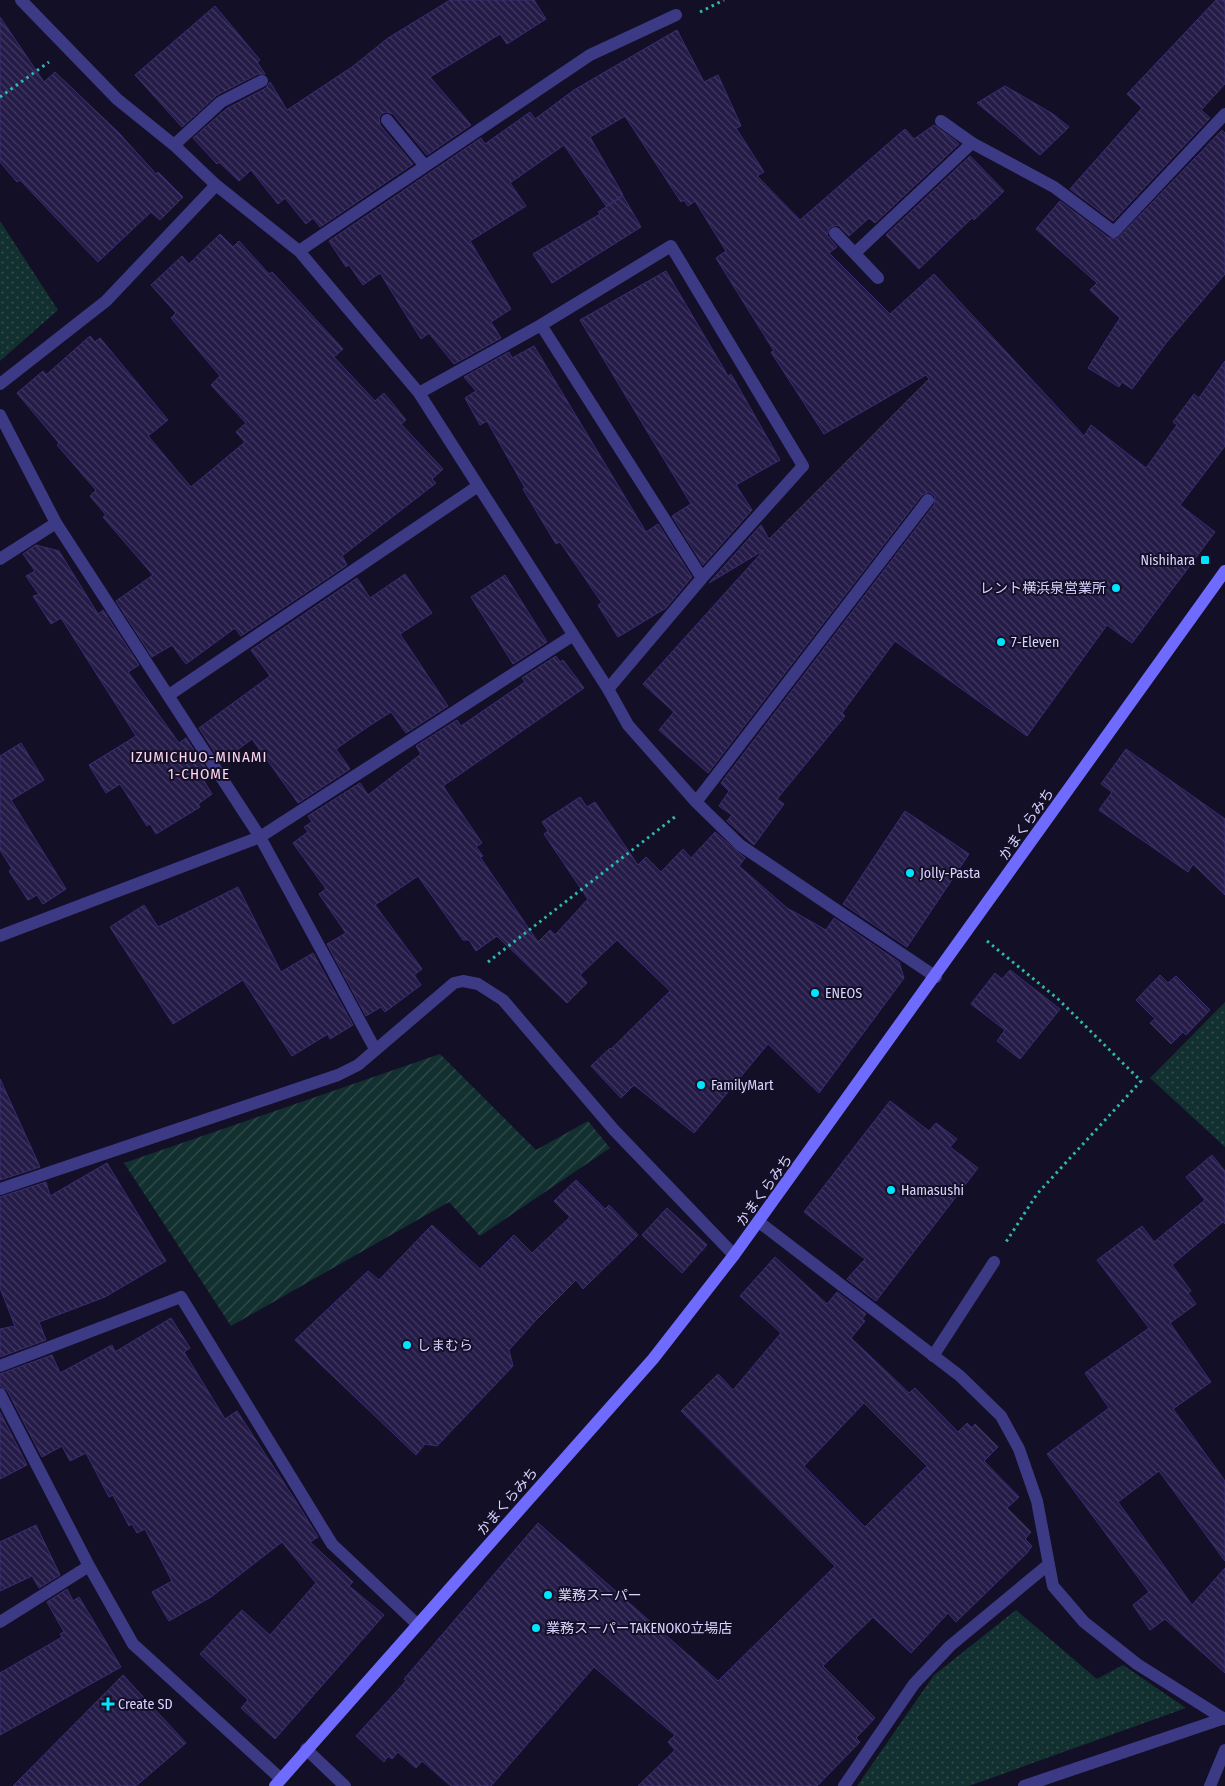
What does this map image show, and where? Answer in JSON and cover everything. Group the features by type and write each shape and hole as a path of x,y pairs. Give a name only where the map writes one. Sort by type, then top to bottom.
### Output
{"main road":[{"name":"かまくらみち","path":"278,1782 653,1359 759,1222 1225,571"}],"street":[{"path":"21,0 117,99 174,145 216,185 300,251 419,393 572,636 608,689 628,725 696,802 740,845 936,977"},
{"path":"300,251 590,55 676,15"},
{"path":"174,145 221,102 262,81"},
{"path":"941,122 972,143 1054,187 1114,232 1225,114"},
{"path":"387,120 425,166"},
{"path":"855,253 972,143"},
{"path":"0,384 106,301 216,185"},
{"path":"835,232 878,278"},
{"path":"419,393 540,325 671,246 803,466 702,578 608,689"},
{"path":"540,325 702,578"},
{"path":"0,415 56,523 260,837 375,1049"},
{"path":"169,695 478,486"},
{"path":"696,802 928,500"},
{"path":"0,559 56,523"},
{"path":"0,936 260,837 572,636"},
{"path":"0,1189 338,1075 358,1065 445,990 463,981 478,984 503,1000 614,1130 734,1255"},
{"path":"759,1222 960,1376 1000,1416 1020,1449 1037,1501 1053,1586 1084,1622 1137,1664 1224,1719"},
{"path":"933,1356 994,1262"},
{"path":"0,1366 181,1298 332,1544 418,1625"},
{"path":"0,1394 89,1566 132,1644 278,1782"},
{"path":"844,1786 914,1684 950,1646 1049,1564"},
{"path":"0,1622 89,1566"},
{"path":"1024,1786 1224,1719"},
{"path":"306,1749 345,1786"},
{"path":"1210,1786 1225,1750"}],"path":[{"path":"0,98 68,48"},
{"path":"463,981 696,802"},
{"path":"970,928 1058,999 1140,1082 1037,1194 994,1262"}],"green space":[{"path":"0,221 58,310 0,361"},
{"path":"1225,1002 1225,1147 1150,1078"},
{"path":"440,1054 536,1150 588,1121 610,1148 480,1236 449,1202 231,1326 124,1163"},
{"path":"1016,1610 1097,1679 1123,1665 1186,1708 969,1786 857,1786 934,1675"}],"building":[{"path":"450,0 534,0 546,19 507,44 500,34 430,77 471,125 427,155 393,114 386,112 381,114 379,118 380,125 413,164 320,227 313,218 306,224 285,198 278,204 251,170 239,181 219,162 217,164 193,138 226,109 266,88 270,82 287,110 352,67 388,38"},
{"path":"1216,0 1225,0 1225,84 1201,110 1210,118 1113,221 1070,189 1142,108 1127,94"},
{"path":"215,6 260,60 257,62 265,74 258,74 217,95 182,127 135,75"},
{"path":"0,17 44,82 55,72 119,133 156,174 158,172 183,197 160,220 151,212 98,262 20,180 17,182 0,162"},
{"path":"677,30 704,82 718,75 741,126 736,128 764,172 757,176 800,220 905,129 914,139 934,125 956,141 959,144 875,223 869,218 849,236 838,225 830,227 827,235 837,247 829,253 890,314 934,274 1084,436 1091,425 1146,468 1177,425 1173,422 1194,394 1199,398 1225,361 1225,446 1180,505 1215,532 1132,643 1107,625 1027,736 895,641 842,713 845,716 777,799 784,804 754,845 727,821 732,815 719,806 729,791 721,783 934,505 935,496 929,492 922,495 708,773 659,730 674,712 643,684 764,550 709,583 761,525 769,539 929,379 926,375 824,434 771,352 774,351 716,258 726,251 695,201 688,206 684,200 681,202 625,116 590,137 623,195 606,206 564,145 510,183 526,206 470,241 511,309 491,322 501,338 454,364 429,333 421,339 380,273 363,285 349,265 346,267 329,241 481,138 485,144 530,112 535,119 574,90"},
{"path":"1005,86 1053,114 1069,127 1040,155 977,103"},
{"path":"1222,130 1225,133 1225,274 1166,343 1132,389 1122,382 1119,387 1088,368 1120,318 1090,290 1097,283 1036,229 1060,201 1109,238 1117,239"},
{"path":"970,156 1004,191 974,220 972,218 919,269 886,235"},
{"path":"623,196 641,227 552,283 533,254 600,214 598,212"},
{"path":"220,234 233,247 239,241 269,274 272,272 343,349 334,357 375,401 384,393 406,420 401,424 443,469 432,479 436,483 342,556 347,565 241,636 235,628 186,664 172,645 152,657 116,601 153,575 103,517 106,515 90,496 96,490 57,445 59,443 17,393 43,371 46,375 90,336 95,342 100,338 168,420 148,436 191,487 245,442 236,432 246,423 211,385 220,376 171,318 176,313 151,285 182,256 189,264"},
{"path":"666,271 728,376 731,374 780,460 736,485 752,510 703,565 672,516 691,504 580,320"},
{"path":"534,346 646,532 658,524 692,577 666,608 618,637 598,605 602,603 560,542 556,544 523,489 525,488 487,421 480,425 465,398 476,391 464,377 509,352 512,358"},
{"path":"36,545 59,551 98,614 103,610 139,665 128,672 179,743 186,738 208,771 201,776 212,794 198,804 200,807 156,834 150,824 147,826 120,784 106,793 89,765 136,736 61,618 51,624 33,596 39,595 26,576 35,571 23,554"},
{"path":"405,574 432,613 400,634 448,706 406,733 391,712 369,726 336,749 350,769 298,803 252,739 221,762 199,728 270,676 251,650 357,578 370,598"},
{"path":"505,575 547,642 513,664 471,597"},
{"path":"556,656 560,662 563,660 584,688 443,786 482,843 476,847 483,856 480,857 538,942 550,930 555,935 588,899 544,834 548,831 542,822 580,797 587,807 595,802 638,865 646,857 661,872 683,849 691,858 715,832 745,858 739,866 787,908 826,930 834,918 899,962 904,978 819,1093 768,1044 694,1133 634,1085 621,1098 591,1066 670,991 617,940 580,975 587,983 567,1003 497,936 476,951 469,940 463,940 418,876 375,905 422,969 414,975 421,985 385,1012 381,1007 366,1016 327,944 346,933 319,894 326,889 293,843 308,832 304,827 312,822 308,816 360,783 368,795 421,754 416,746 457,720 461,726 525,682 522,678"},
{"path":"21,743 44,780 11,800 66,889 43,904 37,895 28,900 9,871 12,869 0,850 0,756"},
{"path":"1126,749 1225,819 1225,895 1193,864 1188,872 1099,810 1112,792 1101,784"},
{"name":"Jolly-Pasta","path":"905,811 969,854 907,947 843,904"},
{"path":"238,887 281,972 313,953 353,1025 330,1039 328,1034 292,1056 243,980 173,1024 110,927 144,905 158,927"},
{"path":"1010,970 1060,1009 1020,1059 997,1041 1005,1030 971,1004 995,973 1002,979"},
{"path":"1160,975 1168,983 1176,976 1210,1010 1186,1035 1183,1032 1171,1044 1150,1023 1155,1019 1136,1000"},
{"path":"0,1079 40,1167 0,1180"},
{"name":"Hamasushi","path":"890,1101 929,1131 936,1123 957,1139 950,1147 978,1168 876,1301 847,1279 865,1259 804,1212"},
{"path":"1212,1155 1225,1171 1225,1224 1223,1222 1172,1265 1191,1291 1188,1293 1196,1304 1170,1323 1211,1382 1173,1409 1225,1481 1225,1561 1159,1471 1118,1502 1192,1605 1225,1568 1225,1673 1165,1619 1150,1630 1133,1605 1149,1592 1047,1454 1109,1408 1085,1373 1149,1328 1097,1260 1142,1226 1154,1242 1205,1200 1186,1177"},
{"path":"107,1163 166,1261 105,1297 39,1322 46,1340 0,1357 0,1329 15,1326 0,1288 0,1197 46,1182 50,1196"},
{"name":"しまむら","path":"576,1180 605,1209 609,1205 638,1235 583,1289 576,1280 536,1320 509,1350 513,1366 437,1446 425,1444 416,1455 295,1340 368,1271 379,1280 432,1225 480,1269 514,1235 532,1253 570,1217 554,1201"},
{"path":"667,1208 707,1245 682,1273 642,1235"},
{"path":"775,1257 827,1304 837,1292 866,1314 862,1319 865,1321 851,1338 909,1393 915,1388 958,1432 967,1423 972,1428 975,1424 998,1447 984,1461 1019,1497 1007,1508 1031,1532 1025,1539 1032,1546 1027,1553 956,1622 948,1613 911,1653 873,1617 823,1666 875,1718 856,1738 860,1742 817,1786 638,1786 675,1750 668,1742 675,1735 594,1667 491,1786 451,1786 422,1761 416,1768 398,1752 392,1759 388,1756 384,1762 356,1736 406,1681 404,1679 538,1523 718,1681 835,1566 681,1411 718,1374 733,1390 781,1333 740,1296","holes":["864,1403 927,1466 865,1527 804,1466"]},
{"path":"171,1318 190,1348 184,1352 225,1419 237,1411 297,1503 318,1537 310,1542 353,1582 349,1586 384,1615 275,1739 241,1708 248,1700 200,1654 242,1610 270,1635 316,1583 282,1542 211,1597 169,1621 152,1592 172,1581 145,1529 137,1533 132,1524 129,1526 113,1495 109,1497 86,1453 70,1461 62,1446 42,1457 7,1390 0,1386 0,1374 52,1355 60,1373 112,1345 115,1352"},
{"path":"0,1412 27,1465 0,1479"},
{"path":"36,1525 60,1575 39,1588 32,1576 0,1591 0,1542"},
{"path":"67,1589 73,1601 79,1597 121,1667 0,1735 0,1673 62,1637 60,1634 64,1632 47,1602"},
{"name":"Create SD","path":"123,1675 186,1743 136,1786 13,1786"}],"place":[{"name":"Nishihara","path":"1205,560"},
{"name":"レント横浜泉営業所","path":"1116,588"},
{"name":"7-Eleven","path":"1001,642"},
{"name":"Jolly-Pasta","path":"910,873"},
{"name":"ENEOS","path":"815,993"},
{"name":"FamilyMart","path":"701,1085"},
{"name":"Hamasushi","path":"891,1190"},
{"name":"しまむら","path":"407,1345"},
{"name":"業務スーパー","path":"548,1595"},
{"name":"業務スーパーTAKENOKO立場店","path":"536,1628"},
{"name":"Create SD","path":"108,1704"}],"district":[{"name":"IZUMICHUO-MINAMI 1-CHOME","path":"199,766"}]}
